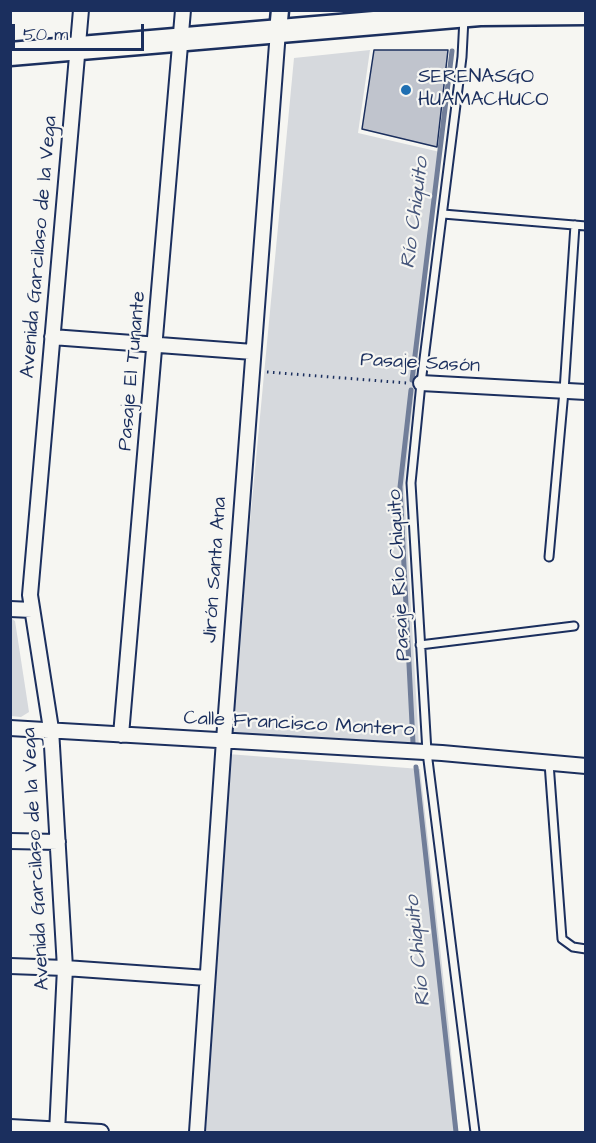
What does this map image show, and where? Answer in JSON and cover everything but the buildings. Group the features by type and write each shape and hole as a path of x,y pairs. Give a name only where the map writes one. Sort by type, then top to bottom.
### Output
{"highway":[{"path":"10,54 181,39 279,21 475,13 585,13"}],"street":[{"name":"Avenida Garcilaso de la Vega","path":"57,1131 65,968 51,729 30,595 81,10"},
{"name":"Pasaje El Tunante","path":"121,735 183,10"},
{"name":"Jirón Santa Ana","path":"196,1132 279,21"},
{"path":"52,336 254,352"},
{"name":"Pasaje Sasón","path":"421,383 585,392"},
{"path":"10,609 32,610"},
{"name":"Calle Francisco Montero","path":"10,728 427,752 585,766"},
{"path":"10,841 58,842"},
{"path":"10,966 207,978"},
{"path":"10,1127 101,1132"}],"lane":[{"name":"Pasaje Río Chiquito","path":"475,13 460,69 421,383 411,483 427,752 475,1132"},
{"path":"443,214 585,225"},
{"path":"549,557 564,391 575,225"},
{"path":"420,645 574,626"},
{"path":"549,763 562,939 573,947 585,949"}],"path":[{"name":"Pasaje Sasón","path":"252,371 421,383"}],"shaded area":[{"path":"370,50 358,133 440,152 404,486 419,747 230,733 294,58"},
{"path":"11,618 15,621 29,712 21,717 11,716"},
{"path":"228,754 420,769 449,1028 458,1132 206,1132"}],"waterway":[{"name":"Río Chiquito","path":"412,380 452,51"},
{"name":"Río Chiquito","path":"411,390 400,487 413,743"},
{"name":"Río Chiquito","path":"416,767 456,1132"}],"place":[{"name":"SERENASGO HUAMACHUCO","path":"406,90"}]}
